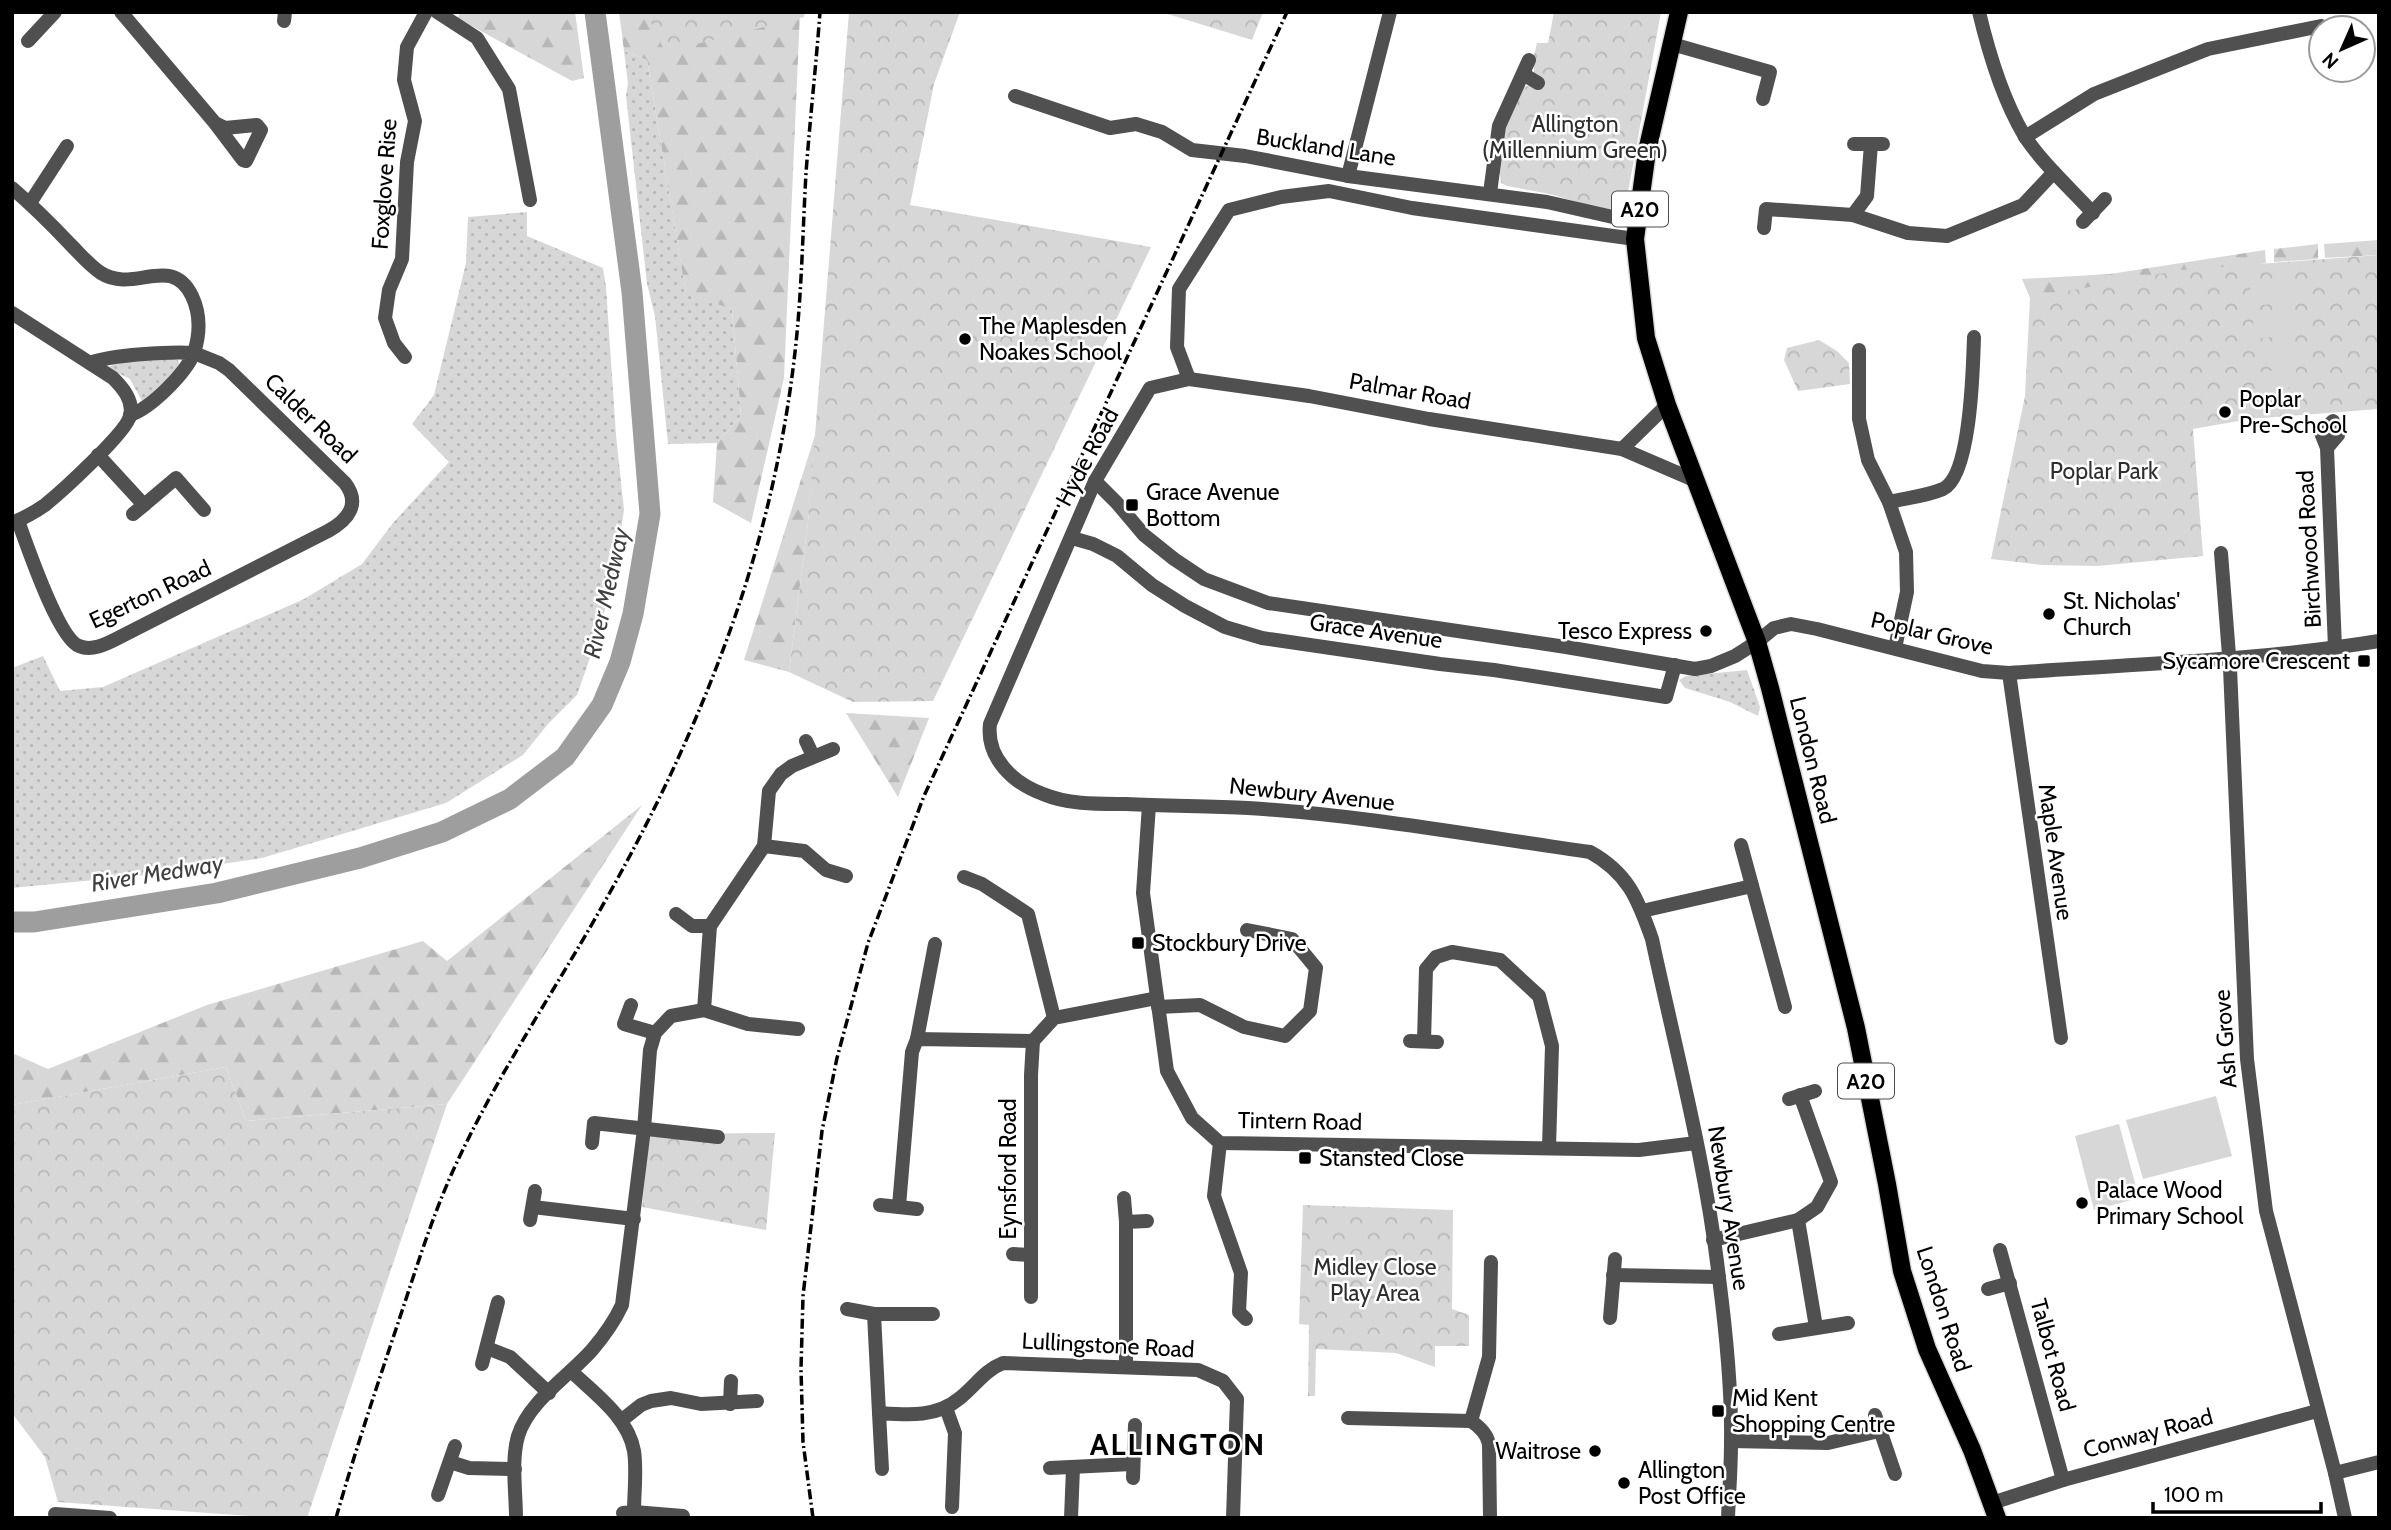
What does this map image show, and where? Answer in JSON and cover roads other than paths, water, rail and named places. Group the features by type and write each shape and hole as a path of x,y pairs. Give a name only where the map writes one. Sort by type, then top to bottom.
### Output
{"main road":[{"name":"London Road","path":"1679,12 1647,151 1637,231 1646,338 1694,480 1757,642 1856,1028 1902,1271 1927,1349 1972,1450 1995,1511"}],"street":[{"path":"28,41 55,12"},
{"path":"121,12 215,123"},
{"name":"Foxglove Rise","path":"405,358 394,343 385,318 389,290 402,259 407,162 415,121 404,80 407,47 426,12"},
{"path":"437,12 477,38 509,89 530,200"},
{"path":"1348,176 1390,12"},
{"path":"1979,12 2004,94 2025,137 2088,217 2105,199"},
{"path":"2025,137 2094,93 2208,50 2307,25"},
{"path":"1672,44 1770,72 1763,99"},
{"path":"1490,193 1499,126 1529,60"},
{"path":"1523,74 1538,83"},
{"name":"Buckland Lane","path":"1015,96 1110,128 1136,124 1162,132 1192,150 1245,156 1348,176 1548,202 1637,231"},
{"path":"1853,215 1867,196 1877,144 1854,144"},
{"path":"30,203 67,146"},
{"path":"1764,228 1766,209 1853,215 1908,233 1947,236 2023,205 2054,172"},
{"path":"12,188 105,276 126,281 167,275 177,278 185,285 194,301 199,325 194,353 186,368 142,411 130,415"},
{"name":"Buckland Lane","path":"1189,379 1177,347 1179,289 1229,210 1281,197 1329,191 1412,208 1637,231"},
{"path":"12,313 113,378 124,390 130,404 130,415 120,433 46,504 15,522"},
{"path":"1889,502 1943,489 1954,480 1962,457 1972,393 1974,337"},
{"path":"1859,350 1859,419 1868,460 1889,502 1906,552 1907,592 1895,648"},
{"name":"Calder Road","path":"90,363 165,353 194,353 210,358 229,370 349,487 353,503 351,512 328,531"},
{"name":"Palmar Road","path":"1189,379 1309,396 1429,419 1622,449 1694,480"},
{"name":"Hyde Road","path":"990,724 1095,481 1150,388 1189,379"},
{"path":"1622,449 1667,405"},
{"name":"Birchwood Road","path":"2327,448 2335,648"},
{"path":"98,454 138,510 176,478 204,510"},
{"name":"Grace Avenue","path":"1095,481 1144,536 1174,559 1205,579 1268,603 1695,669 1711,667 1757,642"},
{"name":"Egerton Road","path":"15,522 62,628 74,643 89,648 120,637 328,531"},
{"name":"Grace Avenue","path":"1072,538 1093,544 1117,556 1152,585 1185,606 1225,627 1262,638 1666,697 1675,665"},
{"path":"2221,554 2229,658"},
{"name":"Poplar Grove","path":"1757,642 1774,628 1791,625 1817,629 1982,671 2009,673 2229,658 2379,641"},
{"name":"Ash Grove","path":"2229,658 2247,1059 2266,1211 2336,1474 2345,1518"},
{"name":"Maple Avenue","path":"2009,673 2061,1038"},
{"name":"Newbury Avenue","path":"990,724 992,752 1002,767 1028,787 1062,801 1248,808 1334,816 1590,852 1605,860 1622,875 1642,911 1651,939 1696,1143 1713,1240 1719,1277 1731,1441 1728,1518"},
{"path":"806,741 813,756"},
{"path":"704,1010 709,926 764,846 769,791 781,774 792,766 833,749"},
{"name":"Tintern Road","path":"1149,805 1143,893 1167,1071 1192,1118 1220,1143 1639,1150 1696,1143"},
{"path":"1741,845 1785,1007"},
{"path":"764,846 804,851 826,870 846,876"},
{"path":"964,877 978,890 1028,915 1054,1017"},
{"path":"1642,911 1752,886"},
{"path":"677,914 692,926 709,926"},
{"path":"917,1039 1033,1041 1054,1017 1157,1003 1200,1005 1244,1027 1285,1036 1310,1011 1316,968 1292,939 1248,931"},
{"path":"899,1206 912,1052 917,1039 935,944"},
{"path":"1424,1041 1426,970 1436,957 1452,952 1500,960 1539,996 1552,1046 1549,1148"},
{"path":"631,1004 624,1024 655,1033"},
{"path":"516,1518 517,1440 523,1424 610,1328 622,1305 634,1219 650,1050 655,1033 671,1016 704,1010 748,1024 799,1028"},
{"name":"Eynsford Road","path":"1031,1297 1033,1041"},
{"path":"1713,1240 1798,1220 1817,1207 1831,1182 1795,1097 1815,1091"},
{"path":"592,1143 594,1123 718,1137"},
{"path":"1220,1143 1214,1196 1241,1273 1239,1312 1247,1319"},
{"path":"535,1191 531,1214 634,1219"},
{"path":"1124,1198 1126,1367"},
{"path":"880,1205 917,1209"},
{"path":"1798,1220 1816,1327"},
{"path":"1126,1222 1147,1221"},
{"name":"Talbot Road","path":"2000,1250 2063,1480"},
{"path":"1013,1254 1031,1255"},
{"path":"1610,1318 1615,1259"},
{"path":"1471,1421 1489,1357 1491,1262"},
{"path":"1613,1275 1719,1277"},
{"name":"Talbot Road","path":"1988,1289 2010,1283"},
{"path":"482,1364 498,1302"},
{"path":"847,1309 874,1314 933,1314"},
{"path":"874,1314 882,1469"},
{"path":"1779,1334 1848,1324"},
{"path":"487,1348 510,1357 549,1393"},
{"name":"Lullingstone Road","path":"879,1413 914,1416 946,1408 991,1367 1003,1363 1049,1369 1126,1367 1198,1370 1223,1381 1237,1399 1233,1518"},
{"path":"571,1371 622,1420 631,1438 634,1453 629,1512 682,1516"},
{"path":"730,1405 731,1381"},
{"path":"622,1420 641,1405 671,1398 702,1405 757,1401"},
{"path":"946,1408 955,1433 952,1507"},
{"name":"Conway Road","path":"1995,1511 2063,1480 2317,1410"},
{"path":"1875,1415 1895,1474"},
{"path":"1348,1418 1471,1421 1483,1431 1489,1444 1490,1518"},
{"path":"1050,1468 1133,1471 1135,1425"},
{"path":"1731,1441 1828,1443 1880,1431"},
{"path":"438,1495 456,1446"},
{"path":"450,1462 469,1468 516,1469"},
{"path":"2336,1474 2379,1462"},
{"path":"1071,1518 1073,1468"},
{"path":"55,1514 110,1518"}],"waterway":[{"name":"River Medway","path":"12,922 34,922 217,893 360,858 442,832 510,799 565,757 602,705 620,662 633,614 650,514 632,292 595,12"}],"railway":[{"path":"336,1518 415,1273 450,1178 493,1092 590,927 642,832 702,704 740,602 772,488 793,372 820,12"},
{"path":"813,1518 803,1442 803,1296 822,1131 837,1058 868,943 924,796 1287,12"}],"place":[{"name":"The Maplesden Noakes School","path":"965,339"},
{"name":"Poplar Pre-School","path":"2225,412"},
{"name":"Grace Avenue Bottom","path":"1132,505"},
{"name":"St. Nicholas' Church","path":"2049,614"},
{"name":"Tesco Express","path":"1706,631"},
{"name":"Sycamore Crescent","path":"2364,661"},
{"name":"Stockbury Drive","path":"1138,943"},
{"name":"Stansted Close","path":"1305,1158"},
{"name":"Palace Wood Primary School","path":"2082,1203"},
{"name":"Mid Kent Shopping Centre","path":"1718,1411"},
{"name":"Waitrose","path":"1595,1451"},
{"name":"Allington Post Office","path":"1624,1483"}],"district":[{"name":"ALLINGTON","path":"1178,1444"}],"park label":[{"name":"Allington (Millennium Green)","path":"1575,137"},
{"name":"Poplar Park","path":"2104,471"},
{"name":"Midley Close Play Area","path":"1375,1280"}]}
